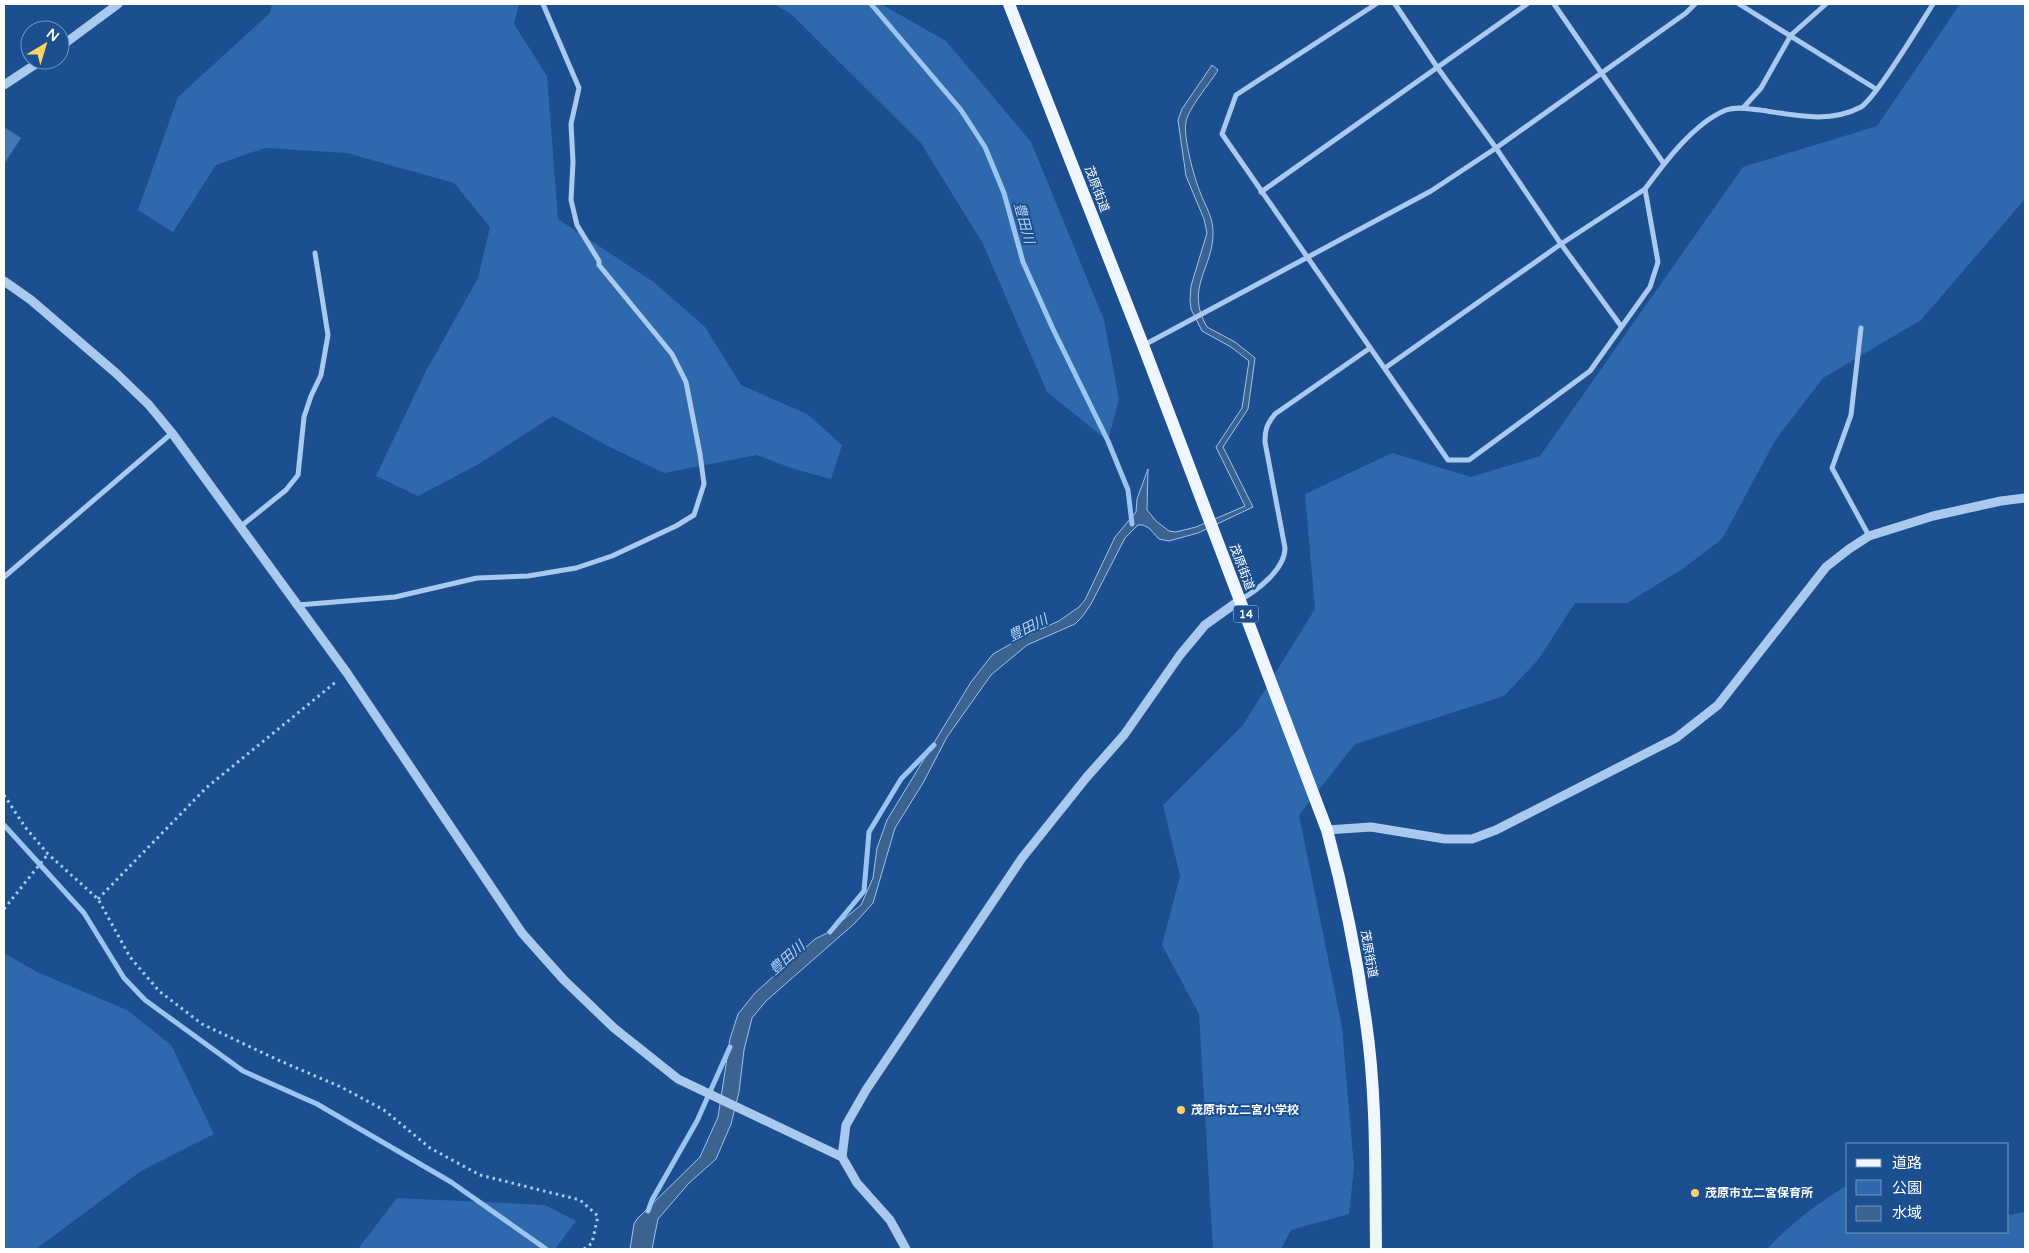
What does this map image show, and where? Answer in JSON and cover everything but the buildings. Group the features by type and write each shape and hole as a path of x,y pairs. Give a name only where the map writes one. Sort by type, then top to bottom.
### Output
{"main road":[{"name":"茂原街道","path":"1009,4 1143,345 1327,830 1343,894 1366,1024 1373,1103 1376,1249"}],"street":[{"path":"70,40 118,4"},
{"path":"298,605 395,597 477,578 528,576 576,568 612,556 676,526 694,515 704,484 686,382 672,354 599,266 599,261 577,225 571,200 573,162 570,124 580,88 543,4"},
{"path":"1376,4 1236,95 1222,134 1448,460 1469,460 1590,371 1650,286 1658,262 1645,189"},
{"path":"1395,4 1561,244 1621,326"},
{"path":"1262,192 1527,4"},
{"path":"1554,4 1664,164"},
{"path":"1143,345 1431,191 1602,74 1686,13 1695,4"},
{"path":"1739,4 1876,89"},
{"path":"1744,108 1761,88 1791,35 1826,4"},
{"path":"1385,368 1561,244 1645,189 1676,149 1709,120 1727,110 1744,108 1815,118 1830,117 1862,106 1876,89 1933,4"},
{"path":"4,85 27,70"},
{"path":"240,527 286,490 298,476 304,417 321,375 328,335 315,253"},
{"path":"4,281 31,300 117,374 149,405 172,433 348,672 522,933 563,979 614,1028 678,1080 842,1157 857,1183 890,1220 906,1249"},
{"path":"1861,328 1851,415 1832,468 1869,536"},
{"path":"842,1157 846,1125 866,1090 1022,858 1086,778 1124,735 1180,655 1205,626 1251,594 1279,567 1285,557 1285,548 1265,442 1267,423 1275,414 1370,348"},
{"path":"4,577 172,433"},
{"path":"1327,830 1371,827 1445,839 1472,839 1496,830 1676,738 1718,705 1826,567 1869,536 1933,516 2001,501 2025,498"}],"path":[{"path":"98,899 206,788 348,672"},
{"path":"4,795 25,828 48,854 98,899 130,957 160,991 202,1024 341,1087 384,1110 430,1148 480,1175 580,1200 598,1216 592,1243 584,1249"},
{"path":"4,909 48,854"}],"green space":[{"path":"272,4 519,4 514,24 547,76 558,219 655,283 705,327 741,385 807,414 842,445 831,479 794,469 757,455 664,473 610,447 553,416 477,465 418,496 376,476 426,371 478,278 490,227 454,183 347,153 265,148 216,165 173,232 138,210 178,97 270,13"},
{"path":"774,4 881,4 946,41 1031,142 1104,320 1119,399 1108,441 1047,392 983,244 921,143 791,14"},
{"path":"1960,4 2025,4 2025,199 1921,320 1823,378 1776,439 1722,539 1681,570 1627,603 1575,603 1538,660 1504,696 1355,744 1299,815 1342,1027 1354,1168 1349,1214 1291,1230 1281,1249 1213,1249 1199,1014 1162,945 1180,876 1163,805 1243,725 1315,609 1305,494 1392,453 1471,477 1540,456 1743,167 1877,126"},
{"path":"4,953 37,972 127,1010 171,1045 214,1134 141,1171 36,1249 4,1249"},
{"path":"1846,1186 1846,1233 2009,1233 2009,1215 2025,1212 2025,1249 1767,1249 1805,1214"},
{"path":"397,1198 545,1205 576,1221 555,1249 358,1249"}],"water":[{"path":"1212,65 1218,70 1190,110 1185,129 1192,167 1213,227 1212,245 1199,289 1198,301 1207,327 1235,342 1255,358 1248,409 1223,447 1253,507 1198,533 1169,541 1159,539 1149,528 1138,525 1125,538 1091,604 1082,617 1075,624 1027,645 991,675 947,737 923,783 895,828 873,903 855,923 766,1001 752,1018 744,1050 739,1092 731,1124 716,1159 689,1183 658,1219 652,1249 630,1249 634,1224 637,1219 700,1157 718,1117 730,1039 738,1014 755,993 815,939 827,933 861,905 873,878 877,848 887,820 971,682 993,654 1023,637 1059,621 1079,607 1085,600 1115,537 1136,512 1137,499 1148,469 1147,510 1156,521 1169,531 1176,532 1196,527 1245,506 1216,447 1242,408 1249,361 1231,347 1202,331 1191,309 1190,300 1191,286 1207,233 1204,219 1186,176 1178,120 1182,109"}],"waterway":[{"name":"豊田川","path":"871,4 961,110 985,147 1004,193 1023,262 1053,329 1108,441 1128,490 1132,524"},
{"name":"豊田川","path":"830,932 864,891 869,832 901,779 934,745"},
{"path":"4,825 84,913 124,978 145,1000 243,1071 317,1104 451,1182 546,1249"},
{"name":"豊田川","path":"648,1211 652,1200 697,1121 730,1047"}],"place":[{"name":"茂原市立二宮小学校","path":"1181,1110"},
{"name":"茂原市立二宮保育所","path":"1695,1193"}]}
